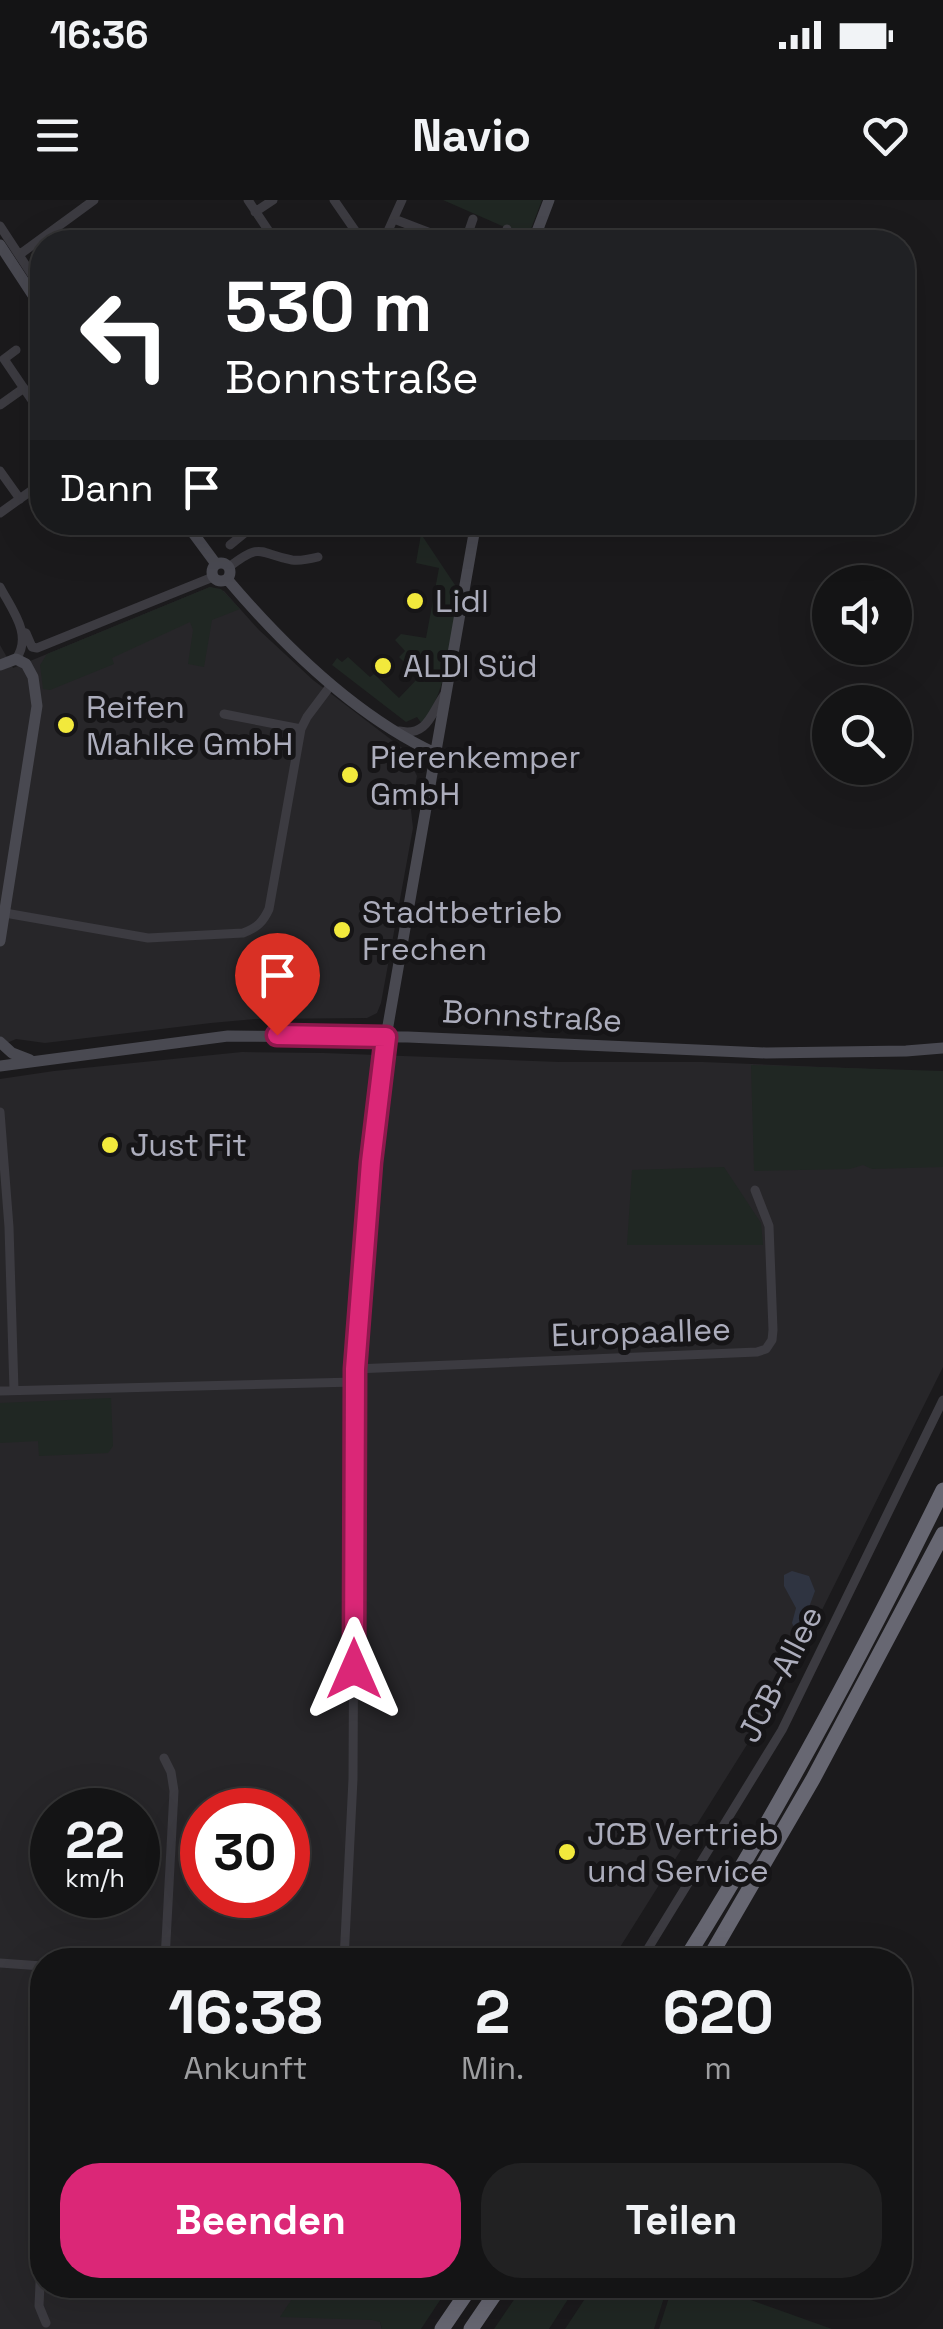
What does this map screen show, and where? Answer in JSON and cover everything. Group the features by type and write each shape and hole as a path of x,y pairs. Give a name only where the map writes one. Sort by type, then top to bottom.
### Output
{"highway":[{"path":"692,1948 798,1766 943,1490"},
{"path":"715,1948 823,1761 943,1534"},
{"path":"442,2329 463,2298"},
{"path":"471,2329 493,2298"}],"street":[{"path":"52,230 94,200"},
{"path":"248,200 268,230"},
{"path":"255,212 273,200"},
{"path":"334,200 354,230"},
{"path":"389,230 402,200"},
{"path":"538,230 549,200"},
{"path":"469,230 473,218"},
{"path":"394,219 423,230"},
{"path":"0,226 30,271"},
{"path":"0,244 30,290"},
{"path":"19,254 30,246"},
{"path":"16,350 4,359 30,397"},
{"path":"0,405 24,388"},
{"path":"0,472 20,498"},
{"path":"0,512 30,491"},
{"path":"194,535 221,572 281,640 331,685 409,741 435,753"},
{"path":"230,545 243,535"},
{"path":"245,535 254,552"},
{"path":"345,1948 353,1780 355,1369 371,1162 386,1037 474,535"},
{"path":"0,587 32,647 38,648 221,572 254,552 268,552 295,561 318,557"},
{"path":"7,662 24,646 23,632"},
{"path":"0,941 37,712 30,669 26,664 7,662"},
{"path":"5,913 148,938 243,933 254,929 269,908 301,729 331,685"},
{"path":"391,728 406,733 420,730 446,693"},
{"path":"224,714 301,729"},
{"name":"Bonnstraße","path":"1,1069 228,1036 386,1037 766,1053 943,1048"},
{"path":"0,1042 12,1053 34,1062"},
{"path":"0,1112 8,1211 14,1390"},
{"name":"Europaallee","path":"355,1369 766,1349 773,1330 769,1226 755,1190"},
{"path":"0,1391 355,1382"},
{"name":"JCB-Allee","path":"648,1948 782,1730 943,1400"},
{"path":"164,1758 174,1791 166,1948"},
{"path":"0,1963 30,1965"},
{"path":"39,2298 46,2323"}],"shaded area":[{"path":"443,200 542,200 531,230 509,229"},
{"path":"422,535 459,591 443,678 422,724 417,717 406,722 332,665 337,658 342,662 348,657 370,677 374,674 399,698 419,677 399,657 405,651 395,640 401,634 426,638 439,568 416,563"},
{"path":"210,587 224,591 313,680 414,757 417,776 411,810 413,828 377,1013 367,1018 255,1019 45,1043 16,1039 0,1046 0,645 13,668"},
{"path":"210,587 221,589 240,609 212,620 204,667 188,664 193,630 190,622 112,658 114,664 50,690 43,689 40,665 47,654"},
{"path":"242,1052 559,1062 703,1062 943,1072 943,1367 768,1711 620,1948 30,1948 30,2298 393,2298 380,2322 382,2329 0,2329 0,1079"},
{"path":"751,1065 943,1071 943,1167 872,1169 863,1165 850,1169 754,1171"},
{"path":"724,1167 761,1223 763,1245 627,1245 632,1170"},
{"path":"111,1398 113,1446 108,1453 39,1456 38,1441 0,1443 0,1403"},
{"path":"292,2298 441,2298 421,2329 382,2329 380,2322 372,2320 280,2317"},
{"path":"515,2298 569,2298 549,2329 494,2329"},
{"path":"585,2298 664,2298 654,2329 565,2329"},
{"path":"669,2298 745,2298 832,2329 659,2329"}],"water":[{"path":"792,1571 809,1576 815,1591 797,1634 792,1623 796,1608 784,1586 784,1575"}],"place":[{"name":"Lidl","path":"415,601"},
{"name":"ALDI Süd","path":"383,666"},
{"name":"Reifen Mahlke GmbH","path":"66,725"},
{"name":"Pierenkemper GmbH","path":"350,775"},
{"name":"Stadtbetrieb Frechen","path":"342,930"},
{"name":"Just Fit","path":"110,1145"},
{"name":"JCB Vertrieb und Service","path":"567,1852"}],"route":[{"path":"277,1035 386,1037 371,1162 355,1369 354,1669"}]}
